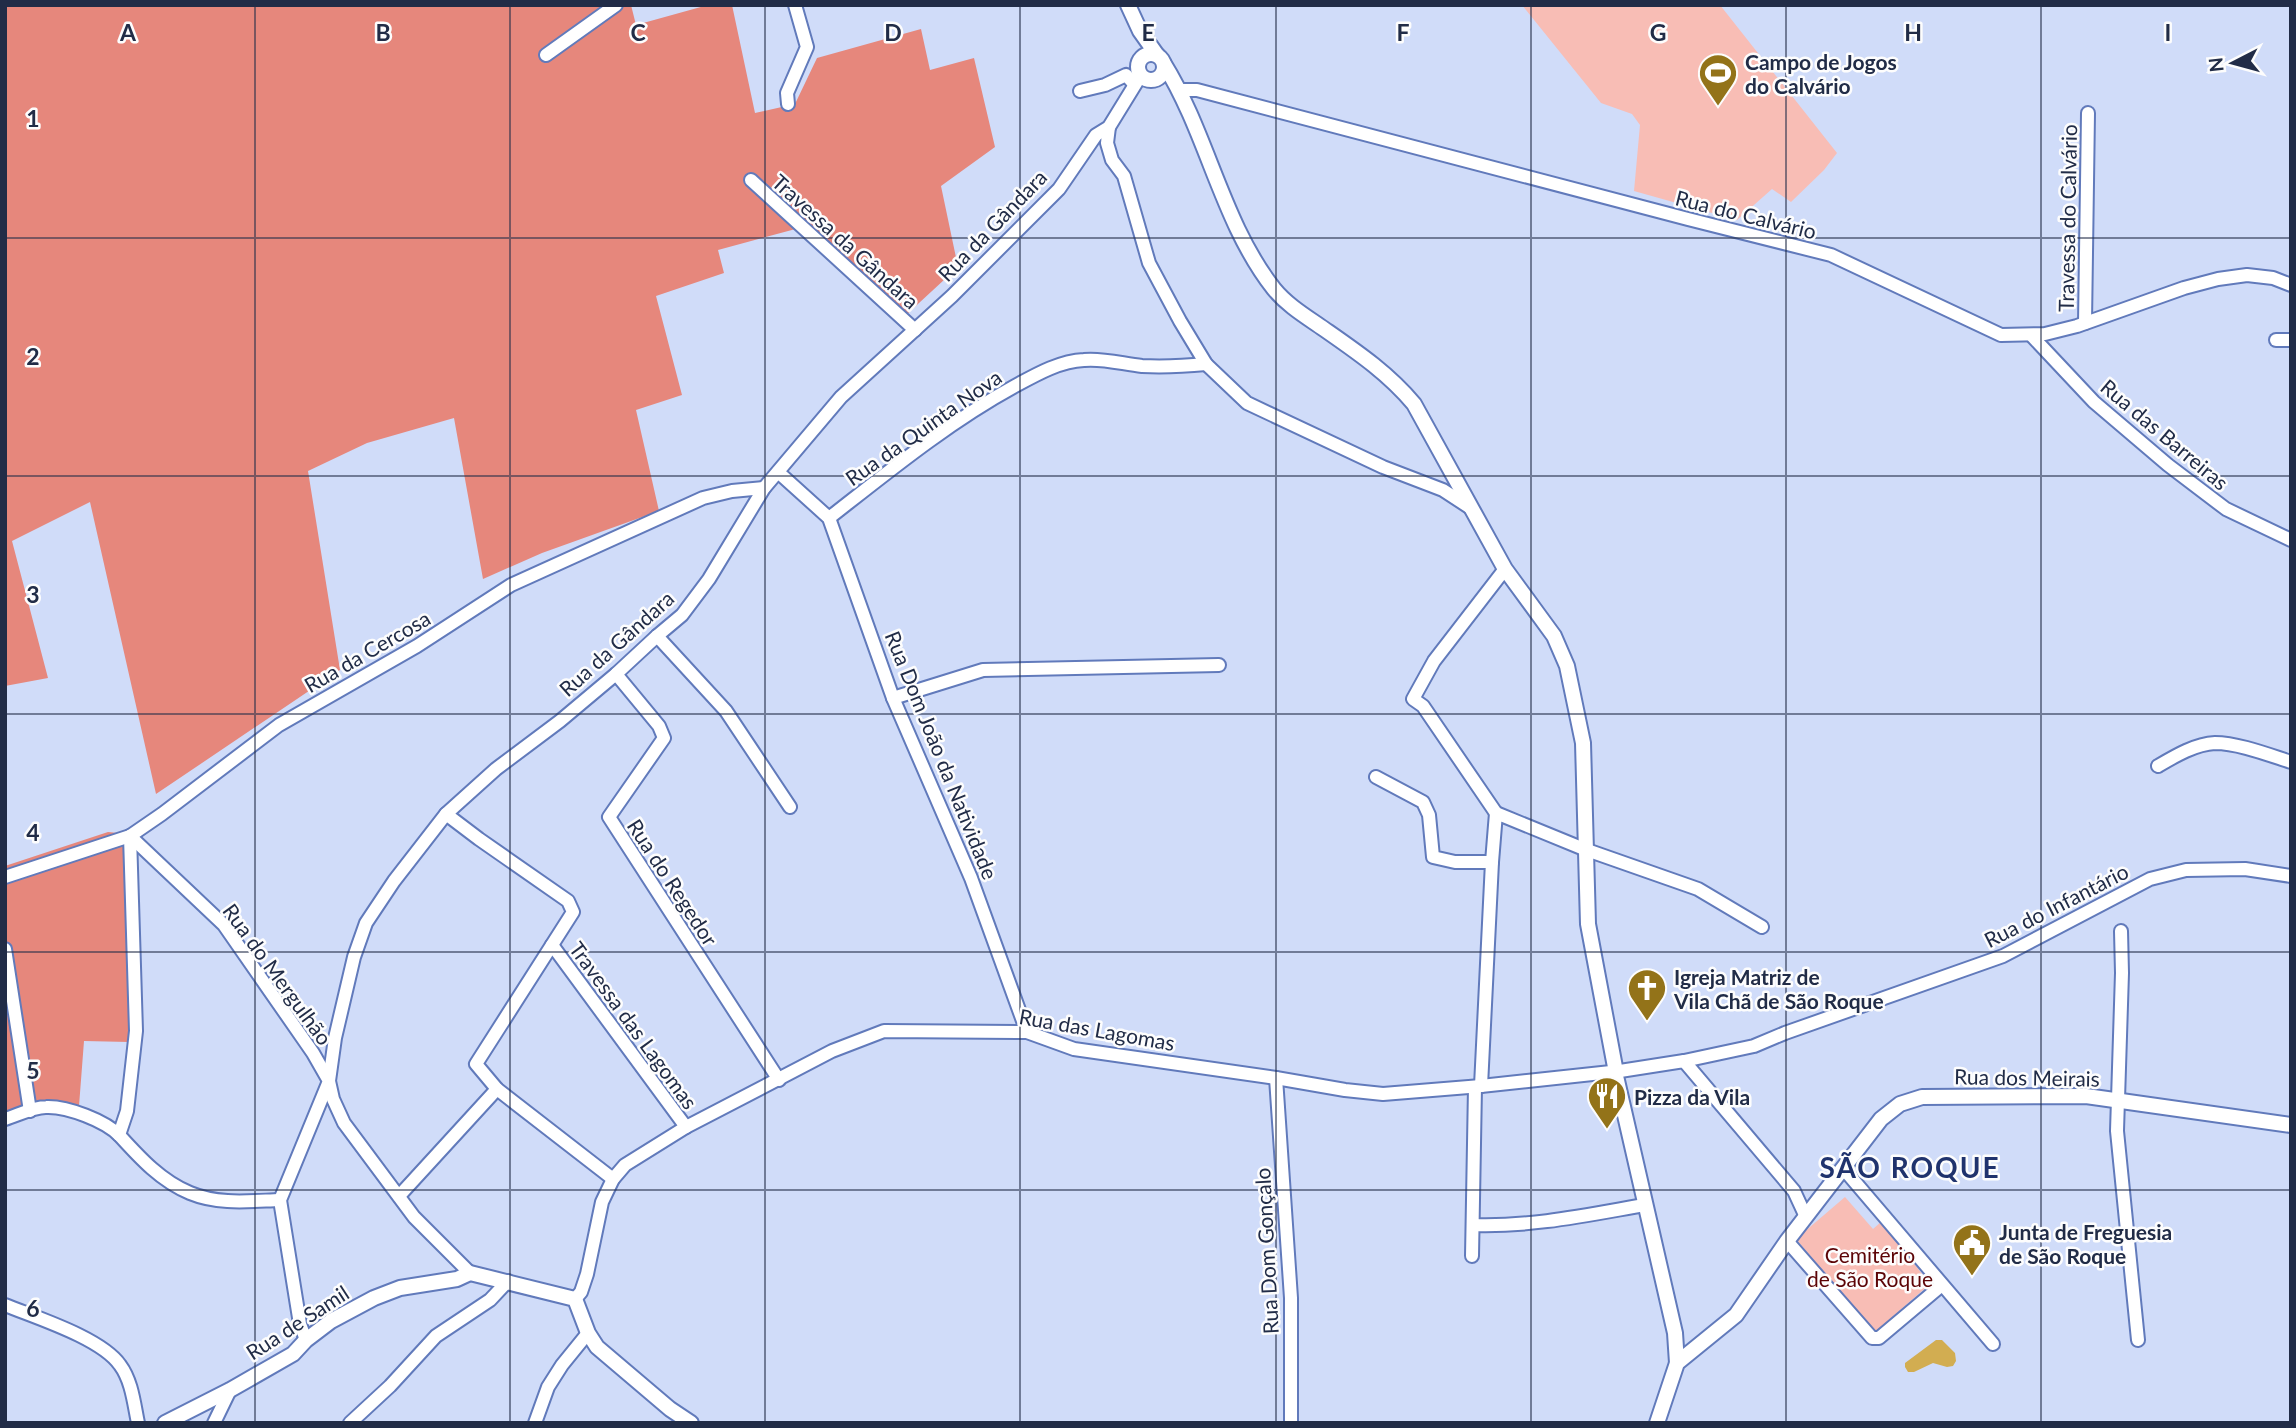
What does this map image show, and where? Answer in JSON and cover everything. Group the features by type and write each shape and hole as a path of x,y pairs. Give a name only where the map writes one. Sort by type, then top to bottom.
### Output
{"street":[{"path":"546,55 616,5"},
{"path":"788,104 788,93 807,47 795,5"},
{"path":"1128,5 1163,72 1143,79"},
{"path":"1143,79 1138,68 1154,59"},
{"path":"1154,59 1180,90 1240,234 1264,276 1291,306 1384,372 1401,388 1413,404 1505,569 1554,636 1567,666 1583,743 1588,924 1615,1071 1675,1333 1677,1363 1657,1423"},
{"path":"1080,91 1105,85 1126,75 1180,90"},
{"name":"Rua da Gândara","path":"470,1273 422,1227 344,1124 334,1099 329,1081 344,998 366,923 394,881 446,814 496,769 617,674 682,615 709,579 764,488 841,397 953,296 1059,189 1096,135 1109,127 1143,79"},
{"name":"Rua do Calvário","path":"1180,90 1197,90 1830,255 2001,335 2045,334 2218,279 2247,275 2273,278 2291,285"},
{"name":"Travessa do Calvário","path":"2085,323 2088,113"},
{"path":"1109,127 1107,143 1112,160 1124,177 1149,263 1206,364 1247,403 1383,467 1443,490 1469,507"},
{"name":"Travessa da Gândara","path":"751,180 915,330"},
{"name":"Rua das Barreiras","path":"2031,335 2094,402 2168,465 2226,509 2291,540"},
{"path":"2276,340 2291,340"},
{"name":"Rua da Quinta Nova","path":"829,518 945,430 989,400 1037,374 1065,363 1086,359 1143,366 1180,367 1206,364"},
{"name":"Rua Dom João da Natividade","path":"779,472 829,518 893,698 971,878 1027,1032"},
{"name":"Rua da Cercosa","path":"5,877 130,836 279,725 417,646 511,585 703,498 732,491 764,488"},
{"path":"1505,569 1434,661 1413,699 1423,706 1496,813 1584,849 1698,888 1762,928"},
{"path":"657,636 726,711 790,807"},
{"path":"893,698 983,670 1219,665"},
{"name":"Rua do Regedor","path":"617,674 659,726 664,738 609,817 779,1080"},
{"path":"2158,766 2176,755 2215,743 2246,748 2291,762"},
{"path":"1376,777 1423,802 1429,815 1433,857 1455,862 1492,862"},
{"path":"1472,1256 1478,1087 1496,813"},
{"path":"446,814 568,901 573,912 476,1064 497,1089 613,1179"},
{"path":"119,1135 127,1111 136,1031 130,836"},
{"name":"Rua do Mergulhão","path":"130,836 224,925 313,1053 329,1081"},
{"name":"Rua do Infantário","path":"1615,1071 1684,1061 1754,1046 2003,956 2150,879 2186,870 2245,869 2291,876"},
{"path":"2121,931 2117,1131 2138,1340"},
{"name":"Travessa das Lagomas","path":"552,945 686,1127"},
{"path":"5,949 30,1111"},
{"name":"Rua das Lagomas","path":"575,1299 581,1292 587,1274 602,1202 613,1179 625,1165 686,1127 832,1051 884,1031 1027,1032 1074,1049 1383,1094 1478,1087 1615,1071"},
{"path":"1684,1061 1812,1210"},
{"name":"Rua Dom Gonçalo","path":"1276,1078 1291,1298 1291,1423"},
{"path":"306,1340 300,1324 280,1200 329,1081"},
{"path":"399,1196 497,1089"},
{"name":"Rua dos Meirais","path":"1677,1363 1736,1315 1787,1241 1843,1168 1881,1119 1899,1104 1922,1097 2086,1096 2291,1125"},
{"path":"5,1119 45,1107 66,1109 100,1122 119,1135 138,1158 166,1180 190,1193 219,1202 280,1200"},
{"path":"1843,1168 1993,1344"},
{"path":"1794,1191 1812,1210"},
{"path":"1473,1225 1510,1226 1536,1223 1645,1205"},
{"path":"1787,1241 1872,1338 1879,1338 1942,1285"},
{"name":"Rua de Samil","path":"165,1423 293,1354 331,1321 374,1298 400,1288 457,1279 470,1273 575,1299"},
{"path":"350,1423 390,1386 436,1336 490,1300 508,1281"},
{"path":"575,1299 588,1333 597,1347 670,1409 691,1423"},
{"path":"5,1305 80,1336 104,1349 121,1366 129,1385 138,1423"},
{"path":"534,1423 548,1387 588,1333"},
{"path":"1675,1333 1696,1346"},
{"path":"214,1423 230,1390"}],"green space":[{"path":"1522,5 1720,5 1837,153 1824,170 1791,202 1772,189 1737,220 1634,191 1640,125 1632,114 1601,103"},
{"name":"Cemitério de São Roque","path":"1845,1197 1873,1229 1881,1222 1930,1284 1875,1332 1796,1239"}],"shaded area":[{"path":"5,5 631,5 636,25 708,5 732,5 755,113 795,104 817,58 921,29 930,70 974,58 995,147 941,186 958,267 906,315 803,227 718,250 724,273 656,296 682,395 636,410 659,511 542,553 483,579 454,418 367,443 308,471 340,670 156,794 90,502 12,541 48,678 5,686"},
{"path":"108,832 118,833 125,838 131,1010 129,1042 84,1041 79,1106 50,1100 5,1112 5,866"},
{"path":"1936,1340 1942,1340 1955,1353 1956,1361 1953,1366 1933,1363 1908,1372 1905,1363"}],"place":[{"name":"Campo de Jogos do Calvário","path":"1718,107"},
{"name":"Igreja Matriz de Vila Chã de São Roque","path":"1647,1022"},
{"name":"Pizza da Vila","path":"1607,1130"},
{"name":"Junta de Freguesia de São Roque","path":"1972,1277"}],"district":[{"name":"SÃO ROQUE","path":"1910,1167"}]}
